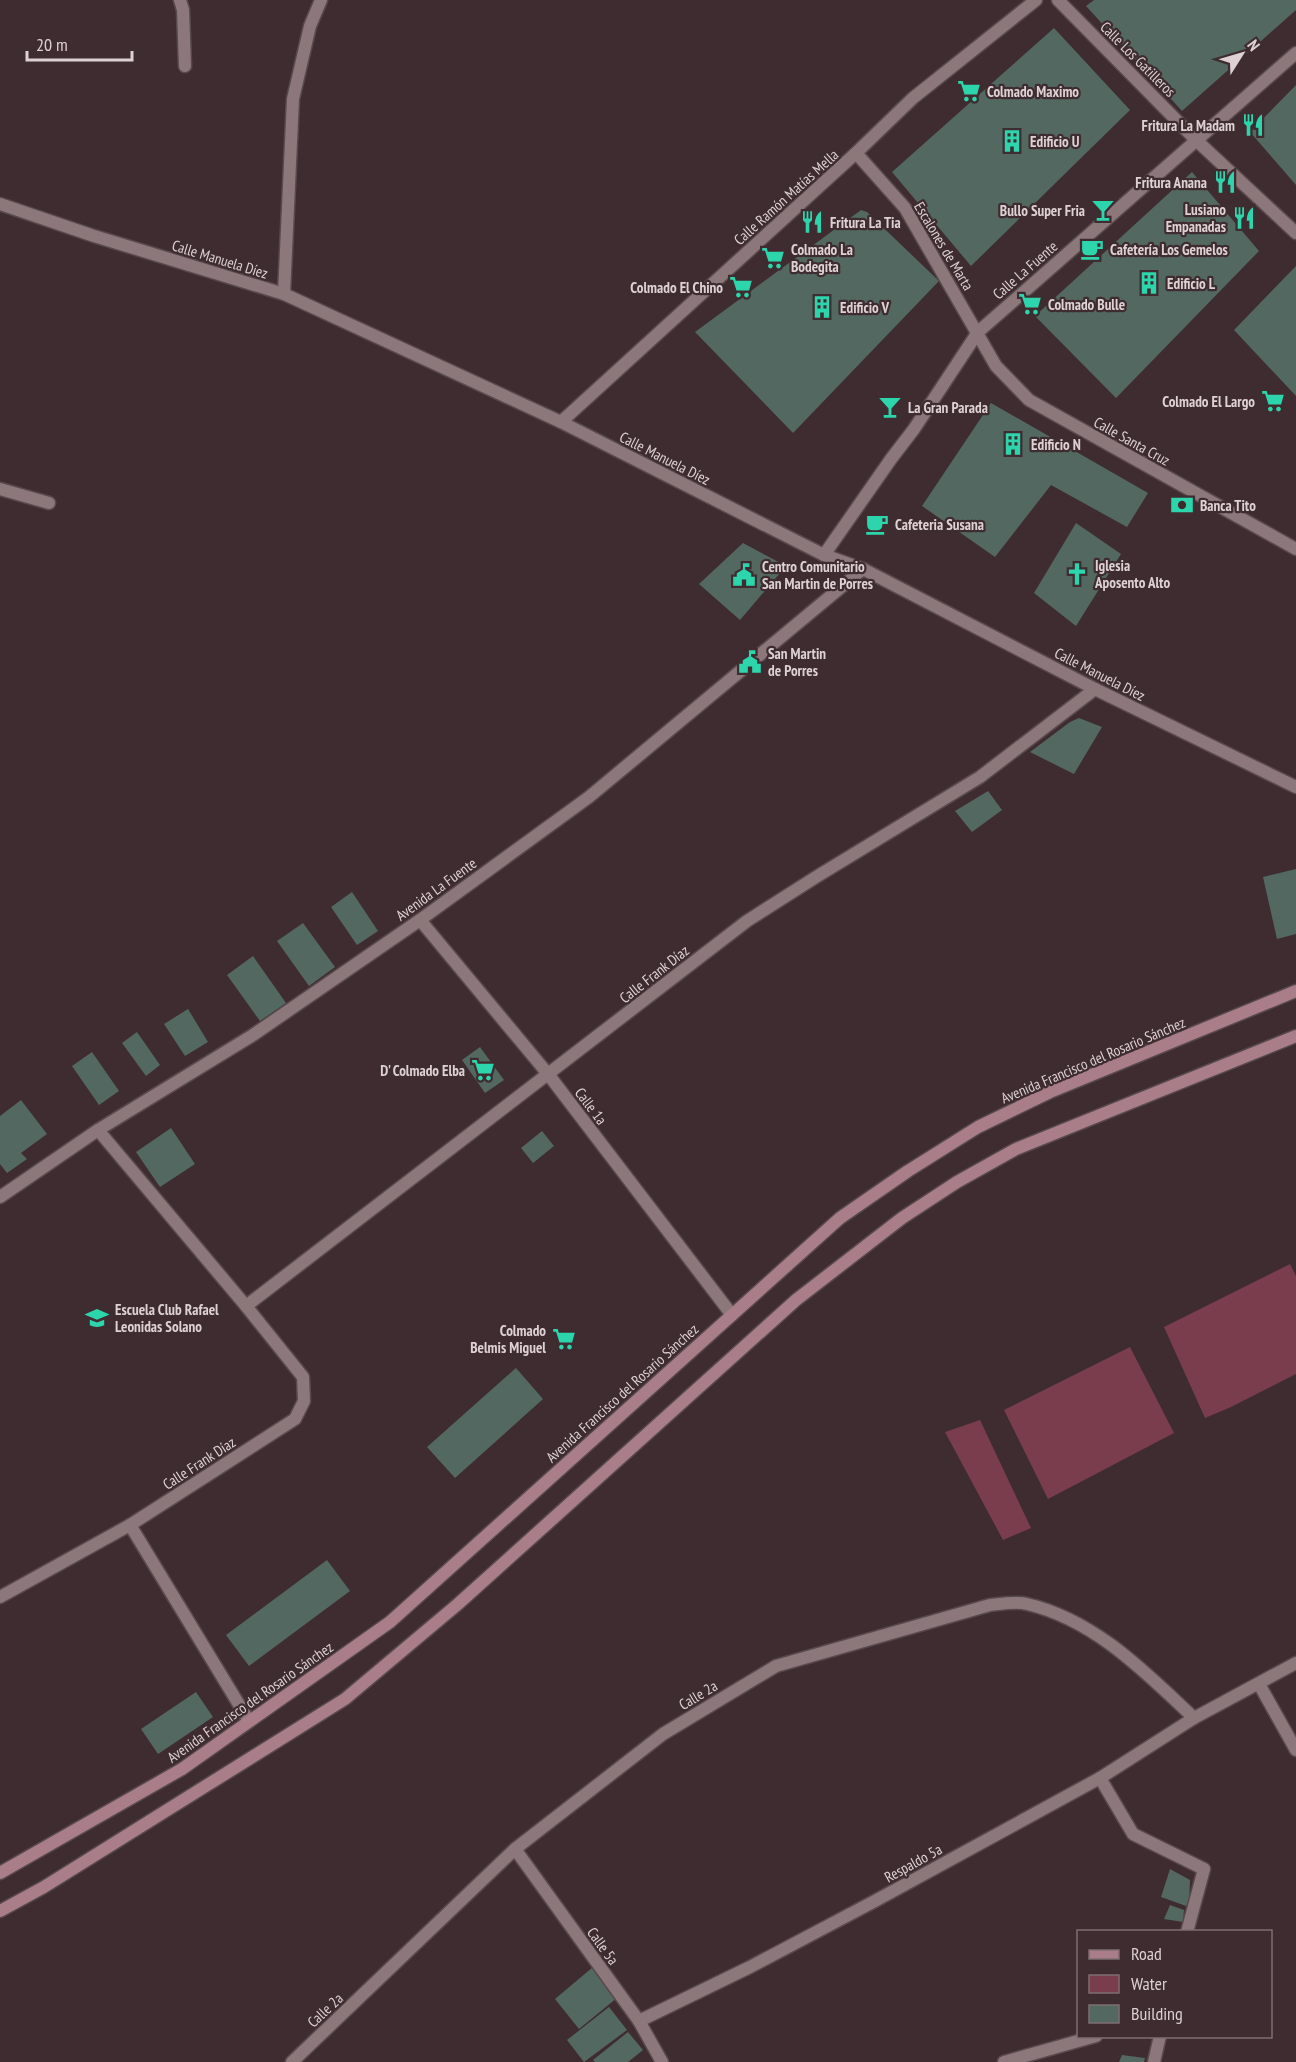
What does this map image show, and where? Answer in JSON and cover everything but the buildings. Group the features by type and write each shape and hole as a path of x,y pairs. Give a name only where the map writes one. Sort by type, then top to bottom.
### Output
{"main road":[{"name":"Avenida Francisco del Rosario Sánchez","path":"0,1873 182,1769 390,1622 840,1218 908,1171 978,1127 1050,1092 1296,992"},
{"path":"0,1911 44,1887 345,1699 458,1604 796,1299 902,1218 957,1182 1016,1149 1296,1036"}],"street":[{"path":"180,0 183,10 185,66"},
{"path":"284,294 293,99 310,26 321,0"},
{"name":"Calle Ramón Matías Mella","path":"561,423 913,98 1036,0"},
{"name":"Calle Los Gatilleros","path":"1058,0 1196,140 1296,233"},
{"name":"Calle La Fuente","path":"824,555 914,429 978,332 1296,53"},
{"name":"Escalones de Marta","path":"856,153 905,208 978,332"},
{"name":"Calle Manuela Díez","path":"0,204 94,236 284,294 561,423 824,555 863,569 1095,689 1296,787"},
{"name":"Calle Santa Cruz","path":"978,332 996,366 1029,400 1296,549"},
{"path":"0,489 49,503"},
{"name":"Avenida La Fuente","path":"0,1197 98,1130 253,1035 420,920 589,797 863,569"},
{"name":"Calle Frank Díaz","path":"246,1306 747,921 980,777 1095,689"},
{"name":"Calle 1a","path":"420,920 548,1074 732,1315"},
{"name":"Calle Frank Díaz","path":"0,1597 130,1525 295,1419 304,1401 303,1377 98,1130"},
{"path":"130,1525 249,1721"},
{"name":"Calle 2a","path":"292,2062 515,1849 663,1734 776,1666 990,1605 1025,1604 1082,1624 1139,1666 1194,1718"},
{"name":"Respaldo 5a","path":"639,2021 781,1951 1100,1778 1194,1718 1296,1664"},
{"path":"1259,1684 1296,1750"},
{"path":"1100,1778 1133,1834 1204,1869 1188,1930"},
{"name":"Calle 5a","path":"515,1849 639,2021 662,2062"},
{"path":"1004,2062 1092,2038"},
{"path":"1154,2062 1160,2038"}],"water":[{"path":"1290,1264 1296,1276 1296,1374 1205,1418 1164,1327"},
{"path":"1130,1347 1174,1433 1048,1499 1004,1410"},
{"path":"980,1420 1031,1528 1003,1540 945,1432"}],"place":[{"name":"Colmado Maximo","path":"969,91"},
{"name":"Fritura La Madam","path":"1253,125"},
{"name":"Edificio U","path":"1012,141"},
{"name":"Fritura Anana","path":"1225,182"},
{"name":"Bullo Super Fria","path":"1103,210"},
{"name":"Lusiano Empanadas","path":"1244,218"},
{"name":"Fritura La Tia","path":"812,222"},
{"name":"Cafetería Los Gemelos","path":"1092,249"},
{"name":"Colmado La Bodegita","path":"773,258"},
{"name":"Edificio L","path":"1149,283"},
{"name":"Colmado El Chino","path":"741,287"},
{"name":"Colmado Bulle","path":"1030,304"},
{"name":"Edificio V","path":"822,307"},
{"name":"Colmado El Largo","path":"1273,401"},
{"name":"La Gran Parada","path":"890,407"},
{"name":"Edificio N","path":"1013,444"},
{"name":"Banca Tito","path":"1182,505"},
{"name":"Cafeteria Susana","path":"877,524"},
{"name":"Iglesia Aposento Alto","path":"1077,574"},
{"name":"Centro Comunitario San Martin de Porres","path":"744,575"},
{"name":"San Martin de Porres","path":"750,662"},
{"name":"D' Colmado Elba","path":"483,1070"},
{"name":"Escuela Club Rafael Leonidas Solano","path":"97,1318"},
{"name":"Colmado Belmis Miguel","path":"564,1339"}]}
